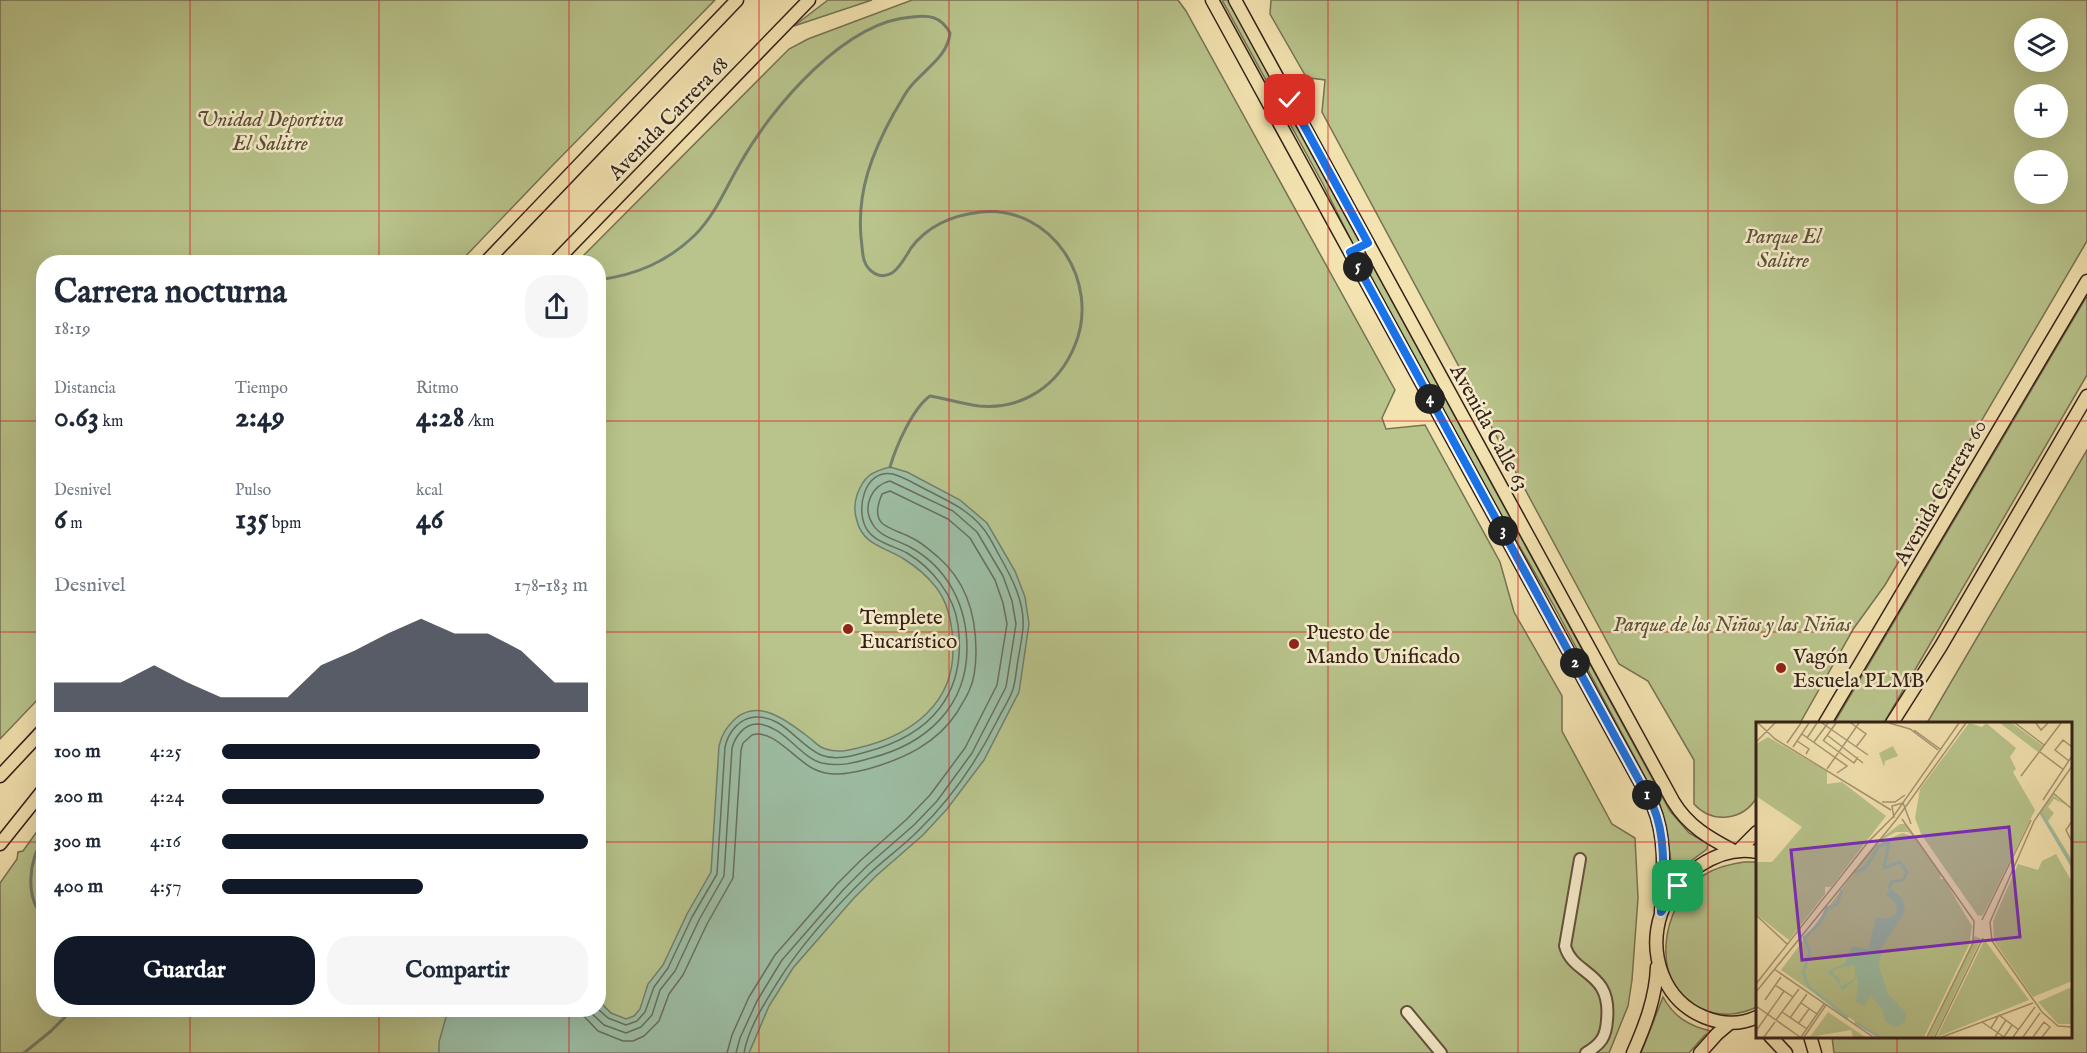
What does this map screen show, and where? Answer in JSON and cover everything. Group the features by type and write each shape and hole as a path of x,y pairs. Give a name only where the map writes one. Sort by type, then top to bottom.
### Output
{"main road":[{"name":"Avenida Carrera 68","path":"493,255 737,0"},
{"name":"Avenida Calle 63","path":"1212,0 1653,806 1659,822 1662,847 1661,912 1657,930 1657,959"},
{"name":"Avenida Calle 63","path":"1235,0 1673,801 1698,830 1737,851"},
{"name":"Avenida Carrera 68","path":"562,255 808,3"},
{"path":"1350,252 1368,243"},
{"name":"Avenida Carrera 60","path":"1826,722 2087,281"},
{"path":"1893,722 1941,646 2087,396"},
{"path":"0,776 36,738"},
{"path":"0,844 36,799"},
{"path":"1737,851 1756,833"},
{"path":"1661,912 1678,886 1696,868 1710,859 1737,851 1756,852"},
{"path":"1657,959 1663,979 1671,993 1682,1005 1708,1019 1756,1029"},
{"path":"1633,1053 1655,989 1657,959"},
{"path":"1700,1053 1717,1034 1736,1023 1756,1017"},
{"path":"1772,1038 1786,1053"},
{"path":"1811,1038 1815,1053"}],"street":[{"path":"1580,859 1566,946 1570,958 1590,973 1601,986 1608,1013 1604,1039 1586,1053"},
{"path":"1407,1012 1442,1053"}],"green space":[{"name":"Unidad Deportiva El Salitre","path":"0,0 715,0 467,255 36,255 36,701 0,739"},
{"path":"828,0 872,0 794,26"},
{"path":"912,0 1178,0 1395,390 1382,418 1386,429 1425,425 1500,562 1514,612 1562,696 1562,731 1612,824 1635,838 1638,898 1632,980 1628,1006 1609,1053 0,1053 0,883 17,859 18,852 23,851 36,833 36,1017 606,1017 606,255 584,255 789,49 808,39"},
{"path":"1222,0 1228,0 1238,18 1670,811 1689,833 1708,844 1707,849 1680,869 1672,868 1660,805 1553,604 1469,459 1374,287 1323,184"},
{"name":"Parque El Salitre","path":"1271,0 2087,0 2087,241 1885,585 1854,628 1801,722 1756,722 1756,798 1744,811 1736,815 1718,817 1709,815 1694,804 1694,760 1648,681 1619,664 1322,112 1325,80 1305,75 1270,14"},
{"path":"2087,296 2087,375 1885,722 1835,722"},
{"path":"2087,450 2087,1053 1834,1053 1832,1038 2072,1038 2072,722 1928,722"},
{"path":"1756,862 1756,1007 1731,1014 1717,1014 1703,1010 1685,999 1673,984 1667,965 1666,945 1677,905 1689,888 1704,875 1723,866"},
{"path":"1663,997 1683,1020 1711,1031 1689,1053 1641,1053"}],"water":[{"path":"890,467 907,472 960,500 987,523 1015,571 1025,597 1029,624 1019,692 984,760 947,809 923,835 853,899 793,968 769,1006 749,1053 439,1053 439,1042 446,1017 606,1017 606,1008 611,1013 626,1019 634,1016 640,1009 648,984 663,965 687,914 711,872 719,746 725,731 735,719 745,713 764,711 784,720 822,748 841,751 866,746 899,733 927,713 938,700 946,686 953,650 951,625 944,600 932,582 917,568 869,540 860,529 855,514 856,498 860,489 866,479"}],"waterway":[{"path":"606,279 650,266 673,253 695,235 715,209 754,140 771,117 813,70 837,50 861,34 887,22 918,16 939,20 950,33 945,49 904,96 879,143 868,173 860,220 864,260 875,274 888,275 898,268 911,248 925,233 942,222 971,213 1006,213 1029,221 1049,234 1064,252 1075,273 1081,297 1081,321 1075,345 1059,372 1038,392 1024,399 1010,404 979,406 930,396 911,418 890,467"},
{"path":"36,854 31,878 31,889 36,905"},
{"path":"24,1053 65,1017"}],"place":[{"name":"Templete Eucarístico","path":"848,629"},
{"name":"Puesto de Mando Unificado","path":"1294,644"},
{"name":"Vagón Escuela PLMB","path":"1781,668"}],"route":[{"path":"1290,100 1368,243 1350,252 1657,814 1663,855 1661,912 1678,886"}],"park label":[{"name":"Parque de los Niños y las Niñas","path":"1732,624"}]}
